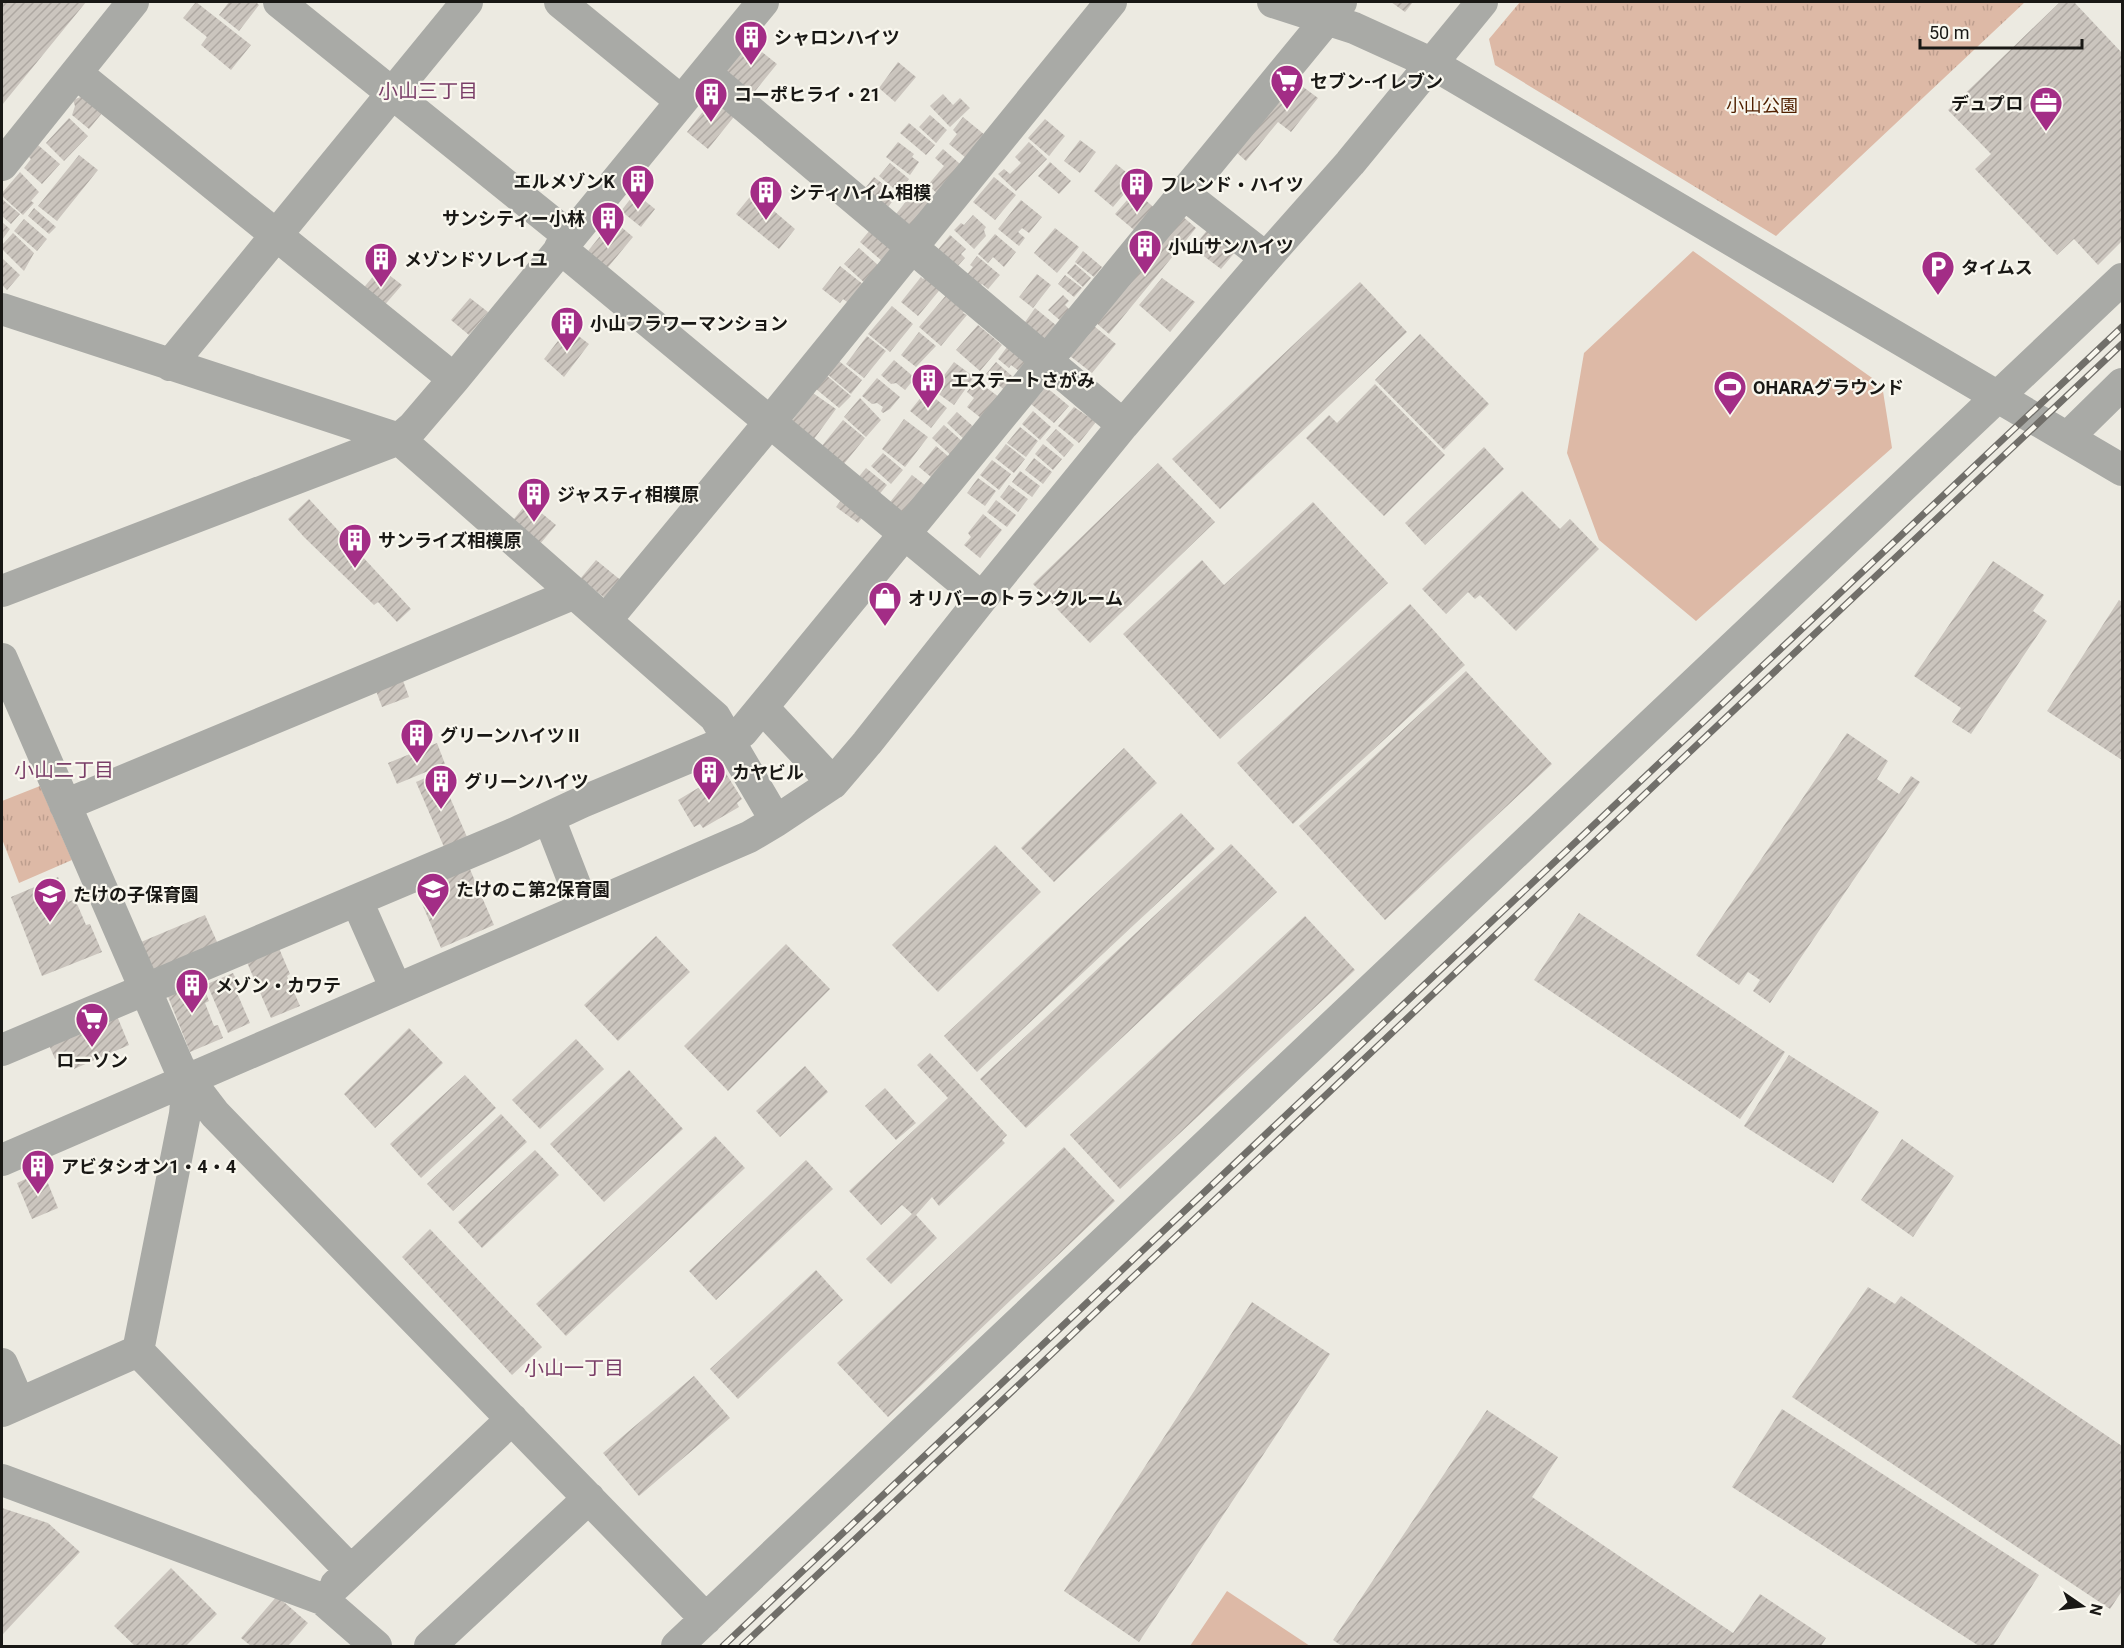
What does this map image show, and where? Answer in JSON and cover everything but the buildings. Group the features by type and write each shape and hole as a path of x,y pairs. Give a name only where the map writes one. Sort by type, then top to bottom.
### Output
{"street":[{"path":"2,165 133,2"},
{"path":"279,2 392,93 770,422 982,598"},
{"path":"170,365 467,2"},
{"path":"560,2 681,101"},
{"path":"2,591 399,439 413,427 454,379 763,2"},
{"path":"606,620 1111,2"},
{"path":"1273,2 1334,10 1354,28 1431,63 2122,470"},
{"path":"2,1160 749,837 776,822 833,783 1123,425 1350,163 1482,2"},
{"path":"2,1050 357,901 728,741 742,732 1334,10"},
{"path":"76,73 454,379"},
{"path":"705,73 1123,425"},
{"path":"1183,194 1266,258"},
{"path":"677,1647 2122,279"},
{"path":"2,309 399,439 715,717 776,822"},
{"path":"2068,437 2122,384"},
{"path":"65,805 575,593"},
{"path":"2,659 145,990 179,1067 188,1081 215,1114 706,1619"},
{"path":"763,708 833,783"},
{"path":"549,818 584,908"},
{"path":"357,901 396,989"},
{"path":"138,1351 185,1114 188,1081"},
{"path":"2,1364 10,1407 138,1351"},
{"path":"138,1351 351,1571"},
{"path":"322,1599 512,1419"},
{"path":"2,1480 322,1599 376,1647"},
{"path":"430,1647 589,1498"}],"green space":[{"name":"小山公園","path":"1520,2 2025,2 1776,236 1495,65 1489,39"},
{"name":"OHARAグラウンド","path":"1693,251 1882,385 1892,448 1696,621 1599,540 1567,453 1584,353"},
{"path":"40,786 72,860 19,883 2,839 2,801"},
{"path":"1227,1591 1310,1646 1190,1646"}],"railway":[{"path":"723,1646 2122,327"},
{"path":"742,1646 2122,344"}],"place":[{"name":"シャロンハイツ","path":"751,66"},
{"name":"セブン-イレブン","path":"1287,110"},
{"name":"コーポヒライ・21","path":"711,123"},
{"name":"デュプロ","path":"2046,132"},
{"name":"エルメゾンK","path":"638,210"},
{"name":"フレンド・ハイツ","path":"1137,213"},
{"name":"シティハイム相模","path":"766,221"},
{"name":"サンシティー小林","path":"608,247"},
{"name":"小山サンハイツ","path":"1145,275"},
{"name":"メゾンドソレイユ","path":"381,288"},
{"name":"タイムス","path":"1938,296"},
{"name":"小山フラワーマンション","path":"567,352"},
{"name":"エステートさがみ","path":"928,409"},
{"name":"OHARAグラウンド","path":"1730,416"},
{"name":"ジャスティ相模原","path":"534,523"},
{"name":"サンライズ相模原","path":"355,569"},
{"name":"オリバーのトランクルーム","path":"885,627"},
{"name":"グリーンハイツⅡ","path":"417,764"},
{"name":"カヤビル","path":"709,801"},
{"name":"グリーンハイツ","path":"441,810"},
{"name":"たけのこ第2保育園","path":"433,918"},
{"name":"たけの子保育園","path":"50,923"},
{"name":"メゾン・カワテ","path":"192,1014"},
{"name":"ローソン","path":"92,1048"},
{"name":"アビタシオン1・4・4","path":"38,1195"}],"district":[{"name":"小山三丁目","path":"428,91"},
{"name":"小山二丁目","path":"64,770"},
{"name":"小山一丁目","path":"574,1368"}]}
